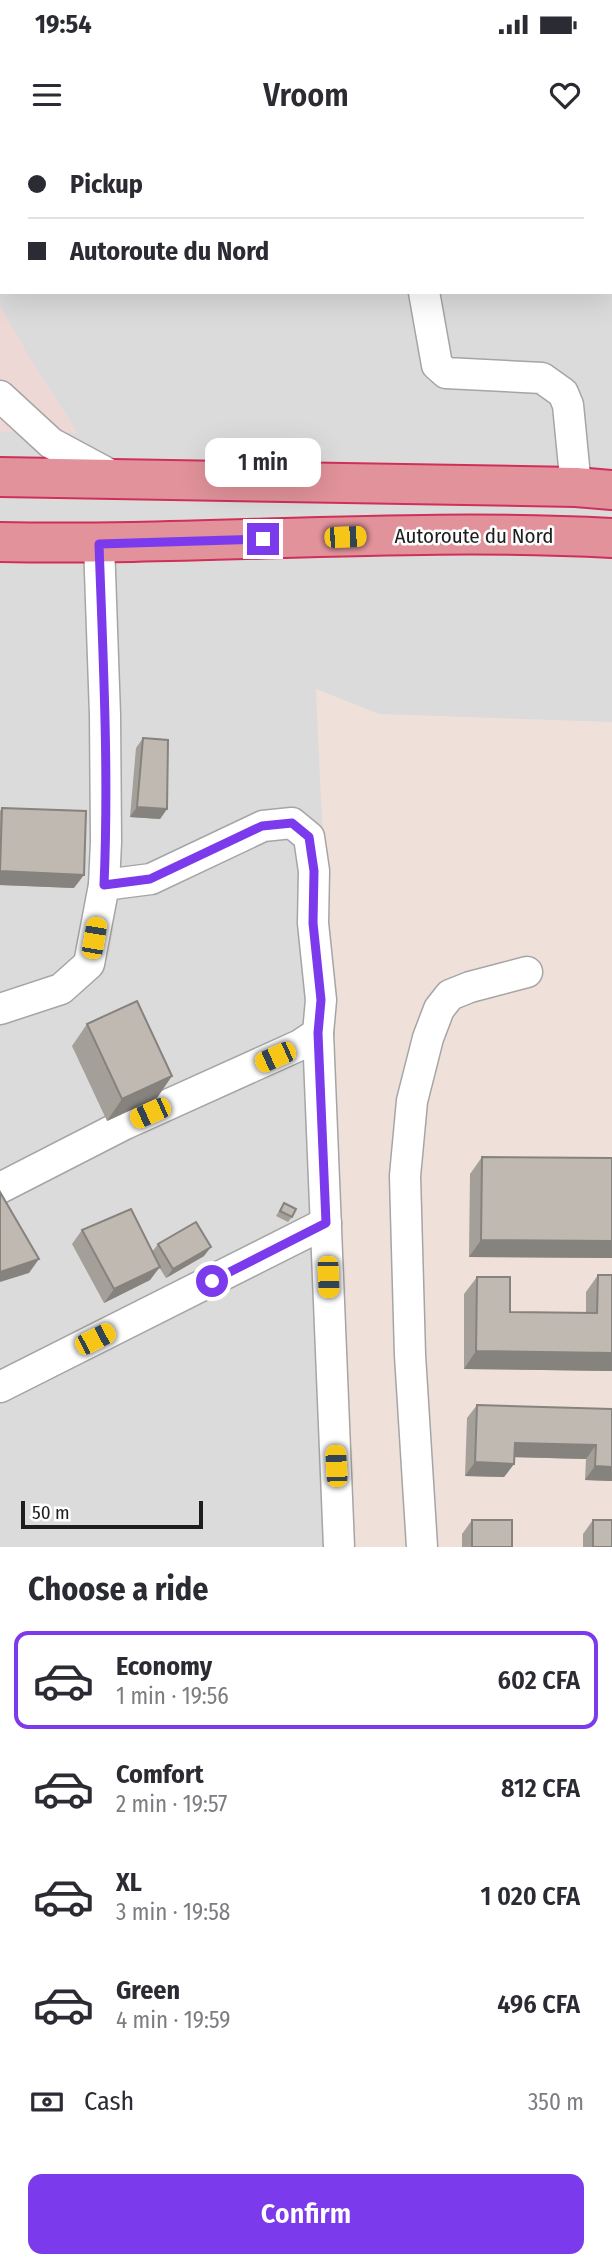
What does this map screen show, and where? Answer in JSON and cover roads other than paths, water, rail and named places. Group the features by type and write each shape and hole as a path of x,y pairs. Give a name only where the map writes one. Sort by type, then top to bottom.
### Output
{"highway":[{"path":"0,477 594,488"},
{"name":"Autoroute du Nord","path":"0,542 99,544 400,535 612,538"}],"street":[{"path":"424,294 438,365 446,373 542,378 563,393 594,488"},
{"path":"0,396 51,443 119,479"},
{"path":"0,1009 61,989 89,964 104,885 106,842 99,544"},
{"path":"104,885 150,879 262,826 292,823 309,837 314,871 313,923 321,1000 318,1033 339,1547"},
{"path":"422,1547 410,1355 405,1176 412,1101 428,1038 439,1010 450,995 527,972"},
{"path":"0,1188 125,1125 300,1045 318,1033"},
{"path":"0,1387 326,1223"}]}
